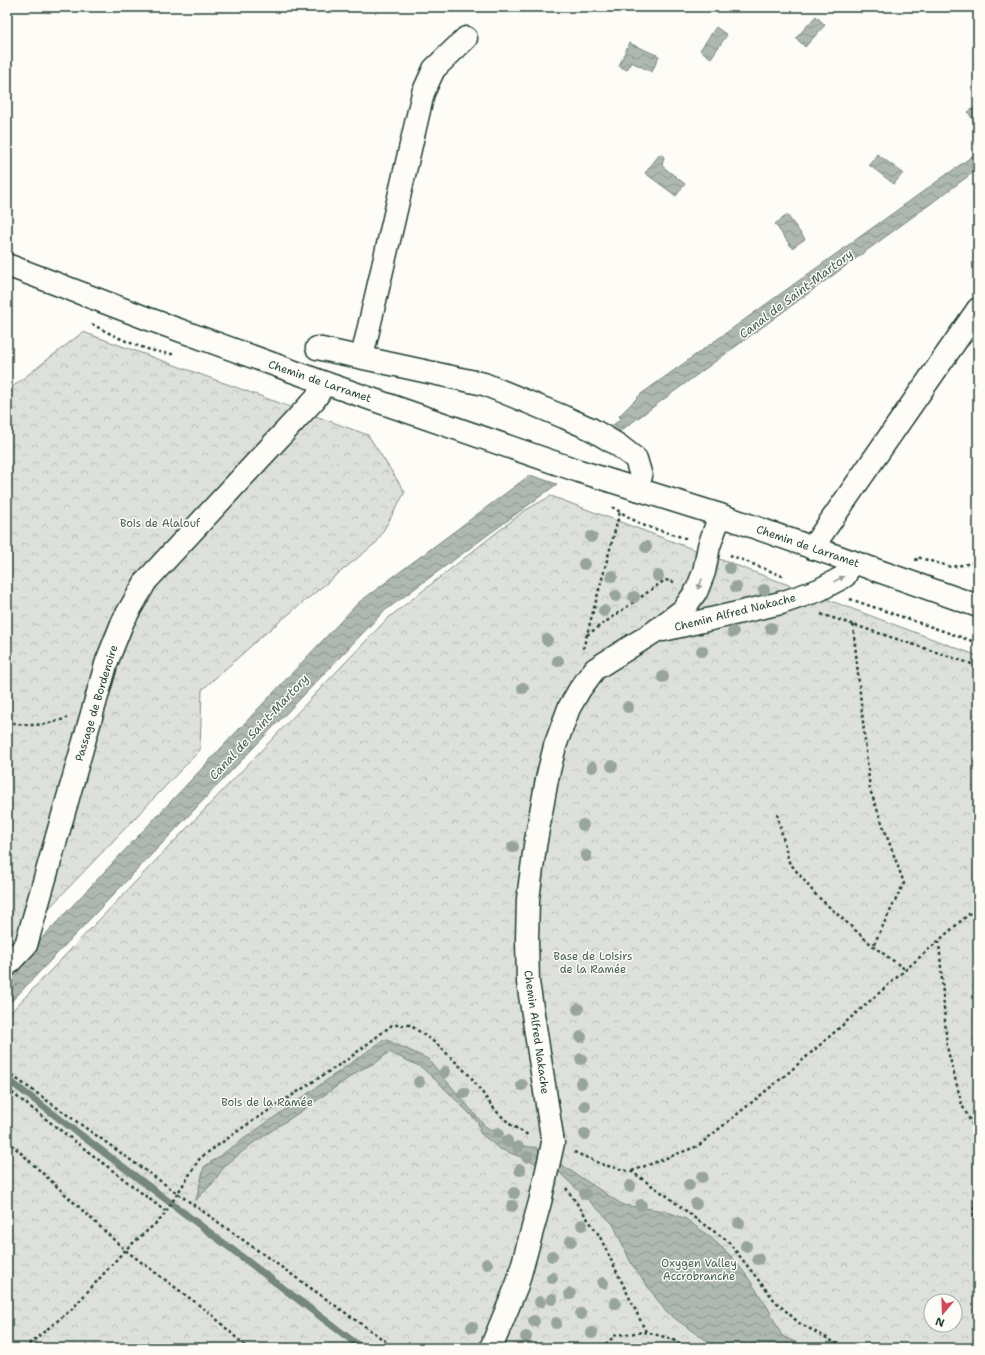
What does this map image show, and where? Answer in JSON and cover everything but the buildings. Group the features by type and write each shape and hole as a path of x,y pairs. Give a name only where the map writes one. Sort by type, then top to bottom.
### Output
{"street":[{"path":"362,357 423,93 434,69 466,38"},
{"name":"Chemin de Larramet","path":"7,265 146,318 325,383 579,471 720,516 978,606"},
{"path":"812,548 978,309"},
{"path":"317,348 484,384 592,430 618,445 636,459 641,476 636,489"},
{"name":"Passage de Bordenoire","path":"7,965 26,945 107,661 120,628 146,581 310,404 325,383"},
{"name":"Chemin Alfred Nakache","path":"491,1348 517,1285 540,1202 552,1147 528,982 527,947 528,899 534,846 547,778 569,708 580,689 595,669 654,632 683,610 697,590 704,572 709,546 720,516"},
{"name":"Chemin Alfred Nakache","path":"654,632 699,620 781,603 818,590 845,576 851,562"}],"path":[{"path":"586,636 620,512"},
{"path":"816,613 978,666"},
{"path":"853,625 870,790 904,883 872,946"},
{"path":"7,721 18,725 48,725 94,708"},
{"path":"777,814 788,862 816,895 872,946 906,970"},
{"path":"632,1172 698,1146 788,1073 978,906"},
{"path":"939,941 947,1047 962,1105 978,1135"},
{"path":"24,1348 72,1309 125,1250 162,1218 200,1158 245,1126 348,1058 392,1025 410,1025 438,1044 470,1076 495,1110 511,1125 530,1137 552,1147 604,1165 632,1172 727,1240 774,1301 799,1323 845,1348"},
{"path":"7,1072 394,1348"},
{"path":"7,1089 166,1210"},
{"path":"7,1140 125,1250 211,1314 247,1348"},
{"path":"546,1174 561,1182 572,1194 599,1235 646,1332"},
{"path":"976,1348 974,1206 978,1192"},
{"path":"601,1348 616,1335 646,1332 672,1339 687,1348"},
{"path":"36,1338 36,1348"}],"green space":[{"name":"Bois de Alalouf","path":"83,332 368,435 405,492 377,542 262,636 202,690 200,750 7,952 7,391"},
{"name":"Base de Loisirs de la Ramée","path":"551,496 978,656 978,1348 7,1348 7,1016 387,619 524,511"}],"water":[{"path":"816,16 825,25 805,47 796,38"},
{"path":"716,27 727,35 711,58 700,50"},
{"path":"629,43 659,56 652,72 631,62 627,70 619,66"},
{"path":"978,106 978,123 976,125 968,112"},
{"name":"Canal de Saint-Martory","path":"978,152 978,169 619,432 610,427 621,419 619,416 641,394"},
{"path":"660,154 664,157 662,166 685,184 676,196 645,173"},
{"path":"877,154 903,173 894,184 869,165"},
{"path":"787,215 805,239 792,248 775,224"},
{"name":"Canal de Saint-Martory","path":"530,475 557,484 383,612 7,1006 7,975 358,603"},
{"path":"385,1039 428,1059 484,1125 500,1137 515,1144 536,1148 623,1205 665,1211 686,1219 709,1236 731,1256 747,1276 768,1308 782,1336 814,1348 724,1348 702,1338 666,1312 631,1263 613,1224 559,1172 500,1149 480,1133 478,1123 421,1067 389,1052 377,1062 360,1070 253,1143 225,1166 211,1185 196,1200 204,1167"}],"waterway":[{"path":"7,1079 362,1348"}],"park label":[{"name":"Bois de la Ramée","path":"267,1102"},
{"name":"Oxygen Valley Accrobranche","path":"699,1269"}]}
